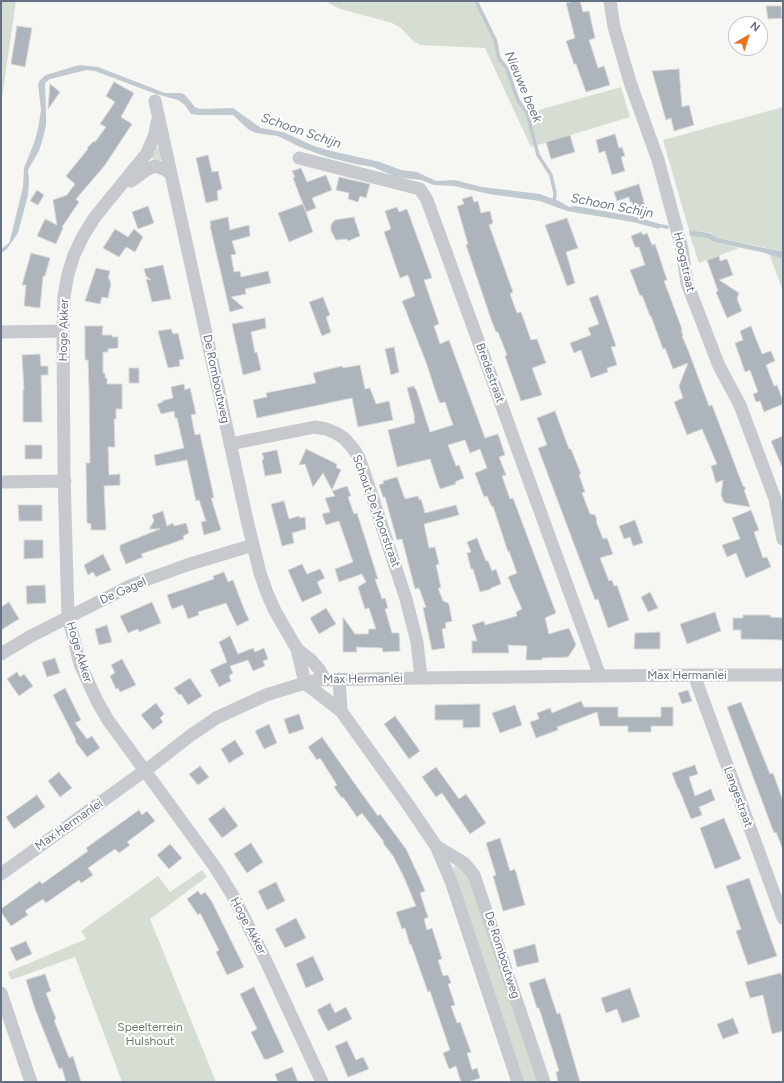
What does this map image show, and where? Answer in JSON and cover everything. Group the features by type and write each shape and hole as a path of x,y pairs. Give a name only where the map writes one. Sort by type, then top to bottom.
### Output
{"street":[{"name":"Hoogstraat","path":"610,1 614,27 630,82 658,160 682,249 687,283 719,366 740,405 775,499 783,539"},
{"name":"De Romboutweg","path":"155,101 230,444 253,545 267,593 275,611 297,649 305,683 341,711 436,846 451,881 518,1082"},
{"name":"Hoge Akker","path":"158,115 155,134 147,153 87,230 74,255 68,274 64,296 63,331 68,616 80,664 97,701 108,720 216,867 266,959 322,1082"},
{"name":"Bredestraat","path":"299,158 420,189 427,200 600,676"},
{"name":"Hoge Akker","path":"113,195 142,173 155,166 164,169 171,174"},
{"path":"1,332 63,331"},
{"name":"Schout De Moorstraat","path":"230,444 315,427 326,429 345,439 355,451 367,481 406,599 417,642 421,678"},
{"path":"1,482 65,481"},
{"name":"De Gagel","path":"1,654 68,616 132,585 186,565 253,545"},
{"name":"De Romboutweg","path":"297,649 332,680 341,711"},
{"name":"Langestraat","path":"694,675 783,918"},
{"name":"Max Hermanlei","path":"1,874 145,771 191,735 216,718 266,695 305,683 332,680 421,678 783,675"},
{"name":"De Romboutweg","path":"436,846 464,863 474,875 544,1082"},
{"path":"1,993 31,1082"}],"green space":[{"path":"1,1 16,1 1,105"},
{"path":"325,1 478,1 498,42 501,58 510,71 519,99 528,113 621,87 630,117 531,147 485,48 420,45 413,41 401,28 392,23 340,9"},
{"path":"783,107 783,291 767,248 718,238 713,236 711,233 689,230 663,140"},
{"path":"159,147 162,159 157,161 151,158 156,148"},
{"path":"690,236 707,238 714,242 739,248 699,263"},
{"path":"455,865 466,871 540,1082 525,1082 453,869"},
{"name":"Speelterrein Hulshout","path":"202,870 207,877 150,919 216,1082 122,1082 75,957 11,980 8,972 86,939 81,931 158,876 170,892"}],"shaded area":[{"path":"79,65 98,67 165,93 181,93 185,95 195,107 200,109 233,108 261,128 283,132 314,146 327,150 380,162 401,170 417,172 436,181 455,180 482,187 540,194 559,201 569,207 575,206 632,216 660,224 659,229 633,222 567,211 540,201 489,194 454,186 434,185 421,180 396,177 373,167 327,157 300,147 278,136 256,133 249,130 233,115 191,114 185,105 178,100 156,94 95,71 87,70 50,79 45,83 46,125 43,138 39,151 28,170 28,195 18,233 7,249 1,253 1,249 9,243 10,240 23,187 24,168 38,129 41,110 38,84 46,75"},
{"path":"689,230 709,233 718,238 783,252 783,259 761,252 714,242 707,238 690,236"}],"building":[{"path":"580,1 583,12 589,11 595,38 589,40 598,68 604,66 610,85 586,92 566,41 575,38 566,3"},
{"path":"766,6 781,6 782,18 768,19"},
{"path":"17,26 32,28 25,67 11,64"},
{"path":"679,69 682,107 689,105 694,125 674,131 671,118 666,120 652,71"},
{"path":"114,82 134,93 121,117 132,124 105,165 76,199 79,202 62,227 63,228 56,244 37,236 45,219 57,225 53,200 67,195 75,184 66,176 88,149 87,148 94,141 95,142 106,127 100,124 115,102 106,96"},
{"path":"50,84 60,92 48,109"},
{"path":"615,134 619,148 622,147 625,156 621,157 625,171 612,175 605,151 599,153 596,140"},
{"path":"570,135 575,152 551,159 546,142"},
{"path":"208,155 212,172 218,171 222,189 217,191 218,200 206,203 196,158"},
{"path":"301,168 307,182 326,175 332,190 312,198 316,208 306,212 293,178 295,177 292,171"},
{"path":"339,177 370,184 366,198 360,196 358,202 348,199 349,193 336,190"},
{"path":"639,184 645,206 634,209 629,197 617,201 614,192"},
{"path":"37,190 44,195 38,205 30,201"},
{"path":"472,196 474,202 478,201 481,213 490,211 493,223 489,225 513,292 510,294 517,313 521,312 531,340 537,339 546,363 532,368 542,395 521,401 505,356 507,355 498,332 496,332 492,322 466,245 468,244 457,206 464,204 462,199"},
{"path":"303,204 313,232 289,242 278,213"},
{"path":"148,206 154,223 138,229 132,212"},
{"path":"397,207 399,212 407,209 432,278 424,280 439,324 434,326 440,344 449,340 485,438 498,434 505,455 499,457 506,475 502,476 510,499 513,498 556,613 545,618 549,634 569,628 576,645 568,657 526,660 527,646 508,645 509,653 472,653 472,641 477,641 472,625 484,621 485,625 517,616 516,612 522,609 508,577 517,573 509,551 508,552 493,506 492,507 487,496 484,497 475,473 487,468 480,449 470,453 465,440 448,445 456,466 459,465 464,478 455,482 456,484 440,489 430,459 397,467 388,430 415,423 407,388 414,386 416,389 430,432 453,425 445,402 440,403 438,399 426,362 402,301 415,296 408,275 400,278 384,232 391,229 385,211"},
{"path":"228,217 230,230 249,225 250,236 232,241 236,254 231,255 234,272 240,271 241,277 268,271 271,283 245,289 246,294 231,297 244,308 230,312 210,226 210,221"},
{"path":"354,217 360,236 348,241 347,239 336,240 331,231 331,225 333,222 335,220"},
{"path":"567,218 578,248 566,252 575,283 567,286 545,225"},
{"path":"115,229 128,237 134,229 143,237 135,252 126,247 119,257 103,248"},
{"path":"641,232 643,235 647,233 652,245 655,244 667,280 664,281 682,329 682,336 709,406 712,405 743,486 746,488 744,490 750,507 724,502 721,495 723,480 716,483 711,466 717,464 702,429 687,435 674,402 683,398 679,386 688,363 673,369 665,348 663,349 651,316 642,295 640,296 630,270 645,265 639,247 635,247 631,236"},
{"path":"31,253 50,258 45,276 43,276 40,308 24,306 26,285 22,285"},
{"path":"719,256 720,261 727,259 733,275 719,280 739,293 737,299 742,311 727,318 716,292 718,291 707,260"},
{"path":"163,265 171,299 152,302 146,279 151,280 146,276 144,269"},
{"path":"96,268 110,271 108,279 110,279 111,283 108,298 102,297 100,304 85,301"},
{"path":"598,295 616,346 611,347 617,365 607,368 608,372 591,378 581,350 574,353 570,343 591,335 588,328 599,324 589,298"},
{"path":"323,297 330,315 326,317 331,332 322,336 309,302"},
{"path":"265,318 266,328 251,332 255,353 257,352 261,370 243,375 232,324"},
{"path":"85,326 103,326 102,335 112,335 112,337 118,337 118,348 108,349 108,352 103,352 103,373 105,373 105,378 107,378 107,384 122,384 122,409 116,409 116,419 114,419 115,447 108,447 109,475 120,474 120,485 104,486 106,530 91,530 91,524 87,523 86,463 90,463 88,360 85,360"},
{"path":"751,326 762,354 771,351 775,361 766,365 774,386 777,385 783,401 783,404 764,412 760,401 756,402 753,394 758,392 750,370 745,372 735,343 743,340 740,331"},
{"path":"171,329 173,334 178,333 184,359 179,360 180,366 168,368 158,331"},
{"path":"394,347 399,372 391,375 385,349"},
{"path":"40,354 41,366 48,366 48,375 41,375 42,422 23,422 24,390 22,355"},
{"path":"360,365 365,389 370,388 376,404 389,401 393,420 358,427 352,398 257,418 253,400 267,397 266,393 316,383 313,373 342,366 343,368"},
{"path":"129,368 139,368 139,383 129,383"},
{"path":"184,384 185,390 190,388 196,414 191,415 195,435 200,434 214,498 211,498 221,530 204,535 201,522 206,521 199,500 196,501 187,460 156,466 154,455 184,448 174,411 161,414 157,404 173,398 171,387"},
{"path":"555,411 569,449 571,449 581,474 579,475 585,492 582,493 590,514 595,515 603,539 607,538 613,554 600,558 609,581 612,580 614,586 617,585 629,620 608,628 598,599 595,600 538,448 547,445 537,418"},
{"path":"783,436 783,467 782,467 771,441"},
{"path":"25,445 42,445 42,459 25,459"},
{"path":"306,449 337,464 336,467 341,470 332,490 323,473 313,487 305,464 299,465"},
{"path":"277,450 282,473 265,476 262,460 264,459 262,453"},
{"path":"397,477 405,499 418,496 419,500 421,499 425,513 456,505 459,515 424,524 429,548 435,547 439,564 436,565 441,588 438,588 443,601 449,605 452,621 445,623 446,628 442,629 445,648 432,650 423,608 426,607 419,588 415,589 402,539 397,540 385,497 383,497 379,485 384,483 383,481"},
{"path":"347,486 351,496 348,497 354,514 357,513 378,579 375,579 382,599 385,598 388,608 385,609 392,633 399,633 400,651 383,652 382,648 356,647 357,652 343,652 343,617 355,634 368,634 369,629 376,629 369,608 365,609 358,587 366,582 362,574 339,582 335,569 353,562 339,521 326,525 322,514 330,512 325,498 335,496 332,491"},
{"path":"284,501 289,519 299,516 300,518 305,517 306,529 292,533 294,543 282,546 271,504"},
{"path":"18,505 42,505 42,521 19,521"},
{"path":"751,510 759,530 754,532 763,558 767,557 771,567 746,578 736,553 727,557 722,545 740,539 732,518"},
{"path":"163,511 167,526 173,523 174,526 186,523 189,533 183,536 184,539 141,554 143,557 126,564 120,550 120,545 160,529 149,529 154,521 152,515"},
{"path":"635,520 643,543 633,546 630,537 624,539 619,526"},
{"path":"477,538 486,561 488,561 492,571 496,569 501,584 480,592 473,569 471,569 467,553 471,552 467,542"},
{"path":"24,540 43,540 43,558 24,559"},
{"path":"103,554 111,570 96,577 93,572 88,575 84,565"},
{"path":"302,564 307,574 320,569 325,578 317,582 322,593 302,602 288,570"},
{"path":"224,572 228,582 233,580 249,620 237,626 226,603 198,612 199,615 188,619 183,605 172,609 167,595 214,579 213,576"},
{"path":"45,585 46,603 27,604 26,586"},
{"path":"650,592 658,608 648,612 641,597"},
{"path":"9,602 19,619 1,630 1,607"},
{"path":"152,602 161,623 139,632 138,629 128,633 120,616"},
{"path":"326,608 336,624 319,634 310,618"},
{"path":"715,612 721,631 687,644 680,624"},
{"path":"743,615 770,615 770,617 783,618 783,640 741,639 741,630 733,630 733,618 743,618"},
{"path":"107,625 112,642 99,645 95,629"},
{"path":"660,632 660,649 634,649 635,633"},
{"path":"230,636 238,654 253,648 255,652 264,648 268,659 263,661 265,666 253,671 248,660 230,666 233,673 229,676 231,681 219,687 210,670 227,662 219,642"},
{"path":"55,658 60,673 47,677 42,662"},
{"path":"122,659 136,685 120,692 118,688 116,689 110,676 115,673 111,665"},
{"path":"17,672 20,677 24,674 33,686 19,696 7,679"},
{"path":"190,678 202,696 188,705 181,694 179,695 174,688"},
{"path":"65,688 81,720 75,723 87,739 92,736 100,748 87,757 75,741 76,740 53,695"},
{"path":"688,690 692,701 682,704 678,693"},
{"path":"581,701 584,707 618,707 618,717 661,717 661,707 673,707 673,726 651,726 651,732 628,732 628,726 600,726 597,712 557,727 558,730 536,738 530,722 539,719 537,713 550,708 552,713"},
{"path":"741,702 770,774 773,773 783,801 783,850 776,832 774,833 727,707"},
{"path":"156,703 164,714 160,718 163,722 153,730 141,715"},
{"path":"480,704 480,727 463,728 463,720 435,720 435,705"},
{"path":"515,705 522,725 500,733 492,713"},
{"path":"299,714 304,729 289,734 284,719"},
{"path":"395,716 420,751 409,759 384,724"},
{"path":"269,724 277,743 264,749 255,731"},
{"path":"322,737 378,816 380,814 406,849 420,879 425,891 420,893 428,917 424,919 427,930 432,928 442,959 438,960 443,976 448,975 451,983 448,984 455,1005 451,1006 457,1023 460,1022 471,1052 467,1053 472,1070 477,1068 480,1078 468,1082 461,1082 456,1066 449,1069 443,1053 450,1050 430,991 428,992 405,928 402,929 396,912 416,906 403,875 393,856 383,843 384,842 362,813 357,817 334,787 337,785 320,758 317,760 308,747"},
{"path":"235,740 244,754 229,763 221,749"},
{"path":"695,765 698,774 689,777 695,796 711,789 715,800 699,807 702,815 691,819 672,773"},
{"path":"200,766 209,777 198,785 189,774"},
{"path":"436,767 459,799 466,794 486,823 470,834 442,793 436,797 422,777"},
{"path":"59,772 72,788 60,797 48,781"},
{"path":"37,795 45,807 14,829 6,817"},
{"path":"224,807 238,826 222,838 208,819"},
{"path":"139,810 142,815 147,811 155,821 127,842 130,845 119,853 115,849 88,868 93,875 81,883 79,880 46,903 43,899 25,911 28,915 11,926 1,912 1,909 40,881 42,884 88,851 86,848"},
{"path":"724,818 741,859 715,869 700,828"},
{"path":"500,838 510,871 515,869 525,905 503,911 493,876 496,875 486,843"},
{"path":"251,843 263,862 247,873 234,854"},
{"path":"170,844 182,858 169,869 157,855"},
{"path":"749,878 777,956 748,965 736,931 741,929 726,886"},
{"path":"276,882 285,901 267,910 258,891"},
{"path":"198,891 201,895 205,892 212,902 244,967 227,975 216,952 219,950 200,913 198,915 187,899"},
{"path":"296,918 306,938 285,948 275,929"},
{"path":"26,941 32,954 16,961 10,948"},
{"path":"535,944 539,962 517,967 513,950"},
{"path":"313,956 324,980 306,988 296,964"},
{"path":"781,973 783,980 783,1031 772,1034 763,995 750,998 745,982"},
{"path":"45,974 51,991 46,993 56,1019 54,1020 69,1058 73,1056 81,1082 66,1082 62,1068 59,1069 35,1009 26,980"},
{"path":"545,978 557,1014 560,1013 580,1082 558,1082 556,1072 559,1071 539,1008 537,1008 529,983"},
{"path":"254,987 284,1052 268,1059 264,1059 251,1032 257,1029 240,994"},
{"path":"630,988 640,1017 622,1023 617,1009 606,1013 601,998"},
{"path":"330,1003 335,1013 346,1007 352,1019 328,1031 317,1010"},
{"path":"733,1018 739,1033 723,1039 717,1024"},
{"path":"347,1041 356,1060 363,1057 369,1069 348,1077 335,1046"},
{"path":"292,1067 298,1082 278,1082 275,1074"}],"waterway":[{"name":"Nieuwe beek","path":"476,1 495,40 499,59 506,67 518,100 527,113 538,155 551,175 555,193 554,203"},
{"name":"Schoon Schijn","path":"655,225 667,227"}]}
